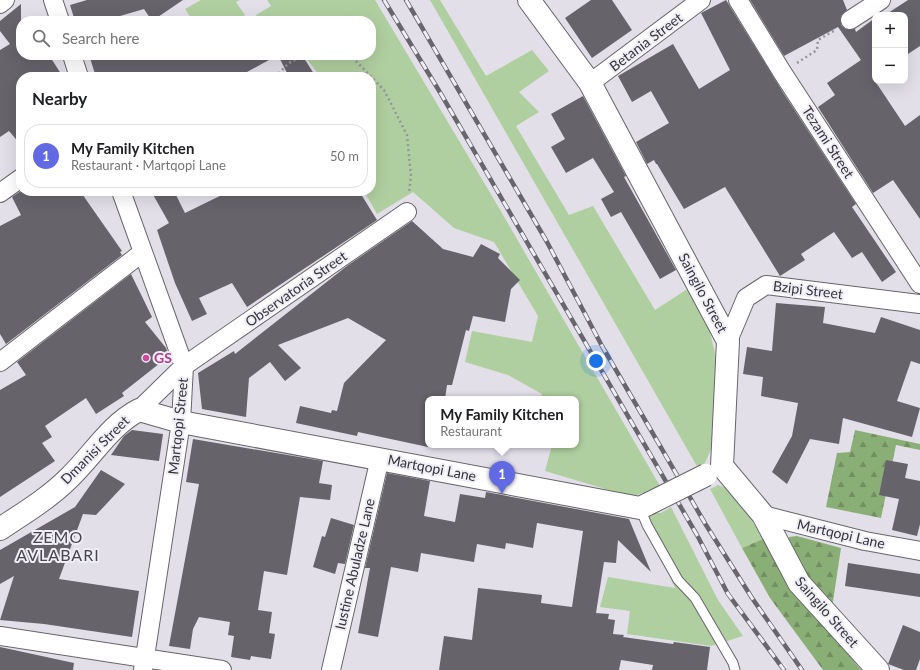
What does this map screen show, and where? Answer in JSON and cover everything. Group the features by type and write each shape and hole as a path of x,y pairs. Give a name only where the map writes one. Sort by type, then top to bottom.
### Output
{"street":[{"path":"0,4 5,0"},
{"path":"53,0 58,16"},
{"name":"Saingilo Street","path":"529,0 590,83 728,341 714,470 763,515 799,583 878,670"},
{"name":"Betania Street","path":"590,83 701,0"},
{"name":"Tezami Street","path":"738,0 782,72 920,284"},
{"path":"850,20 881,0"},
{"path":"74,60 77,72"},
{"path":"0,193 16,182"},
{"name":"Martqopi Street","path":"123,196 184,366 181,422 144,664"},
{"name":"Observatoria Street","path":"184,366 407,212"},
{"path":"0,362 142,252"},
{"name":"Bzipi Street","path":"728,341 746,298 766,285 920,304"},
{"name":"Dmanisi Street","path":"0,529 32,508 69,478 124,418 139,410 184,366"},
{"name":"Martqopi Lane","path":"139,410 181,422 644,506"},
{"name":"Iustine Abuladze Lane","path":"331,670 380,458"},
{"path":"644,506 714,470"},
{"name":"Martqopi Lane","path":"763,515 865,541 920,552"},
{"path":"0,636 144,664 222,670"}],"lane":[{"path":"644,506 647,525 678,580 695,598 733,663 734,670"}],"path":[{"path":"782,72 817,50 818,40 850,20"},
{"path":"280,72 289,63 295,60"},
{"path":"355,60 367,72"},
{"path":"376,82 384,90 407,135 411,176 407,212"}],"green space":[{"path":"201,0 240,0 236,2 245,15 190,16 185,9"},
{"path":"267,0 375,0 492,196 660,486 632,497 545,471 551,448 579,448 579,396 541,396 542,394 508,375 465,362 472,331 532,342 538,316 494,242 454,228 413,192 377,214 367,196 376,196 376,72 317,72 308,60 376,60 376,16 256,15 271,6"},
{"path":"430,0 440,0 486,76 532,50 549,71 519,92 539,112 516,126 569,215 593,206 655,310 692,286 710,332 717,362 714,442 705,463 698,468"},
{"path":"855,430 920,444 920,450 896,445 881,518 826,507 837,453 850,452"},
{"path":"718,485 735,492 763,539 742,548 710,489"},
{"path":"671,507 718,600 743,636 711,646 627,634 630,611 600,607 608,577 675,588 642,512 661,513"},
{"path":"797,536 841,548 832,608 802,572 787,541 789,537"},
{"path":"763,539 796,592 861,670 823,670 770,598 742,548"}],"building":[{"path":"87,0 183,0 159,16 149,16 144,9 120,16 73,16 70,5"},
{"path":"591,0 612,0 632,30 592,58 565,18"},
{"path":"726,0 784,94 856,204 852,207 896,272 882,282 862,252 852,258 834,232 801,254 805,260 780,276 725,187 684,209 654,160 647,164 636,142 669,123 651,91 632,102 618,76 673,44 699,89 730,70 701,13"},
{"path":"750,0 843,0 847,10 841,16 841,25 846,29 855,29 856,32 872,20 872,84 877,84 905,126 920,115 920,219 893,180 873,193 818,107 835,95 827,83 861,60 838,27 784,56"},
{"path":"908,0 920,0 920,46 908,54 908,12 890,12"},
{"path":"21,4 21,16 16,16 16,60 52,60 60,72 16,72 16,139 9,131 0,137 0,50 10,44 0,31 0,21"},
{"path":"91,60 269,60 247,72 94,72"},
{"path":"280,60 305,60 313,72 286,72"},
{"path":"583,96 626,176 624,177 676,270 660,279 621,212 611,217 601,199 614,192 593,158 566,173 551,147 565,139 551,114"},
{"path":"16,194 16,196 84,196 122,251 120,252 122,255 6,344 0,334 0,226 21,215 12,197"},
{"path":"154,196 176,196 185,213 220,196 362,196 377,220 247,307 232,283 199,298 207,314 192,321 175,283 157,230 169,223"},
{"path":"412,221 443,249 473,257 481,244 500,254 498,258 520,280 511,289 505,322 473,316 469,331 466,330 452,385 447,385 445,396 425,396 425,446 358,432 357,436 296,423 300,406 331,413 332,410 337,411 344,383 386,340 348,318 278,345 301,368 285,381 270,362 249,378 246,417 202,409 198,373 234,351 235,354 347,266"},
{"path":"131,274 152,317 145,322 166,348 169,356 122,393 124,396 96,414 86,398 45,426 52,437 42,443 55,461 0,497 0,390 26,375 17,362"},
{"path":"776,303 825,307 823,323 875,333 881,317 920,330 920,364 911,361 897,401 920,408 912,437 843,418 839,444 810,439 787,484 772,472 792,436 798,403 761,396 763,377 743,374 747,347 772,351"},
{"path":"132,430 163,434 159,461 111,455 124,436"},
{"path":"193,439 323,461 319,483 332,485 330,500 300,497 287,575 264,571 258,610 272,612 269,633 275,634 271,659 251,656 250,660 231,657 234,636 228,635 230,622 199,617 193,629 190,649 169,646 199,484 186,482"},
{"path":"886,460 908,464 905,478 920,481 920,524 917,536 892,530 899,499 879,495"},
{"path":"101,470 125,484 96,515 83,514 59,579 139,591 132,637 44,624 0,620 14,576 0,584 0,550 75,507"},
{"path":"387,473 430,481 424,516 455,522 460,494 485,498 486,492 629,519 651,572 618,540 616,563 604,562 596,613 609,614 608,619 615,620 613,634 624,635 623,637 673,644 674,642 710,647 707,670 652,670 653,665 621,660 619,670 439,670 444,636 472,640 478,588 542,595 541,603 572,607 583,531 537,523 533,548 506,543 505,549 477,544 474,562 421,553 418,572 391,567 378,637 358,633 370,568 365,568"},
{"path":"331,518 354,525 345,564 338,563 335,574 313,567 322,536 325,537"},
{"path":"848,563 920,574 920,597 845,586"},
{"path":"903,625 920,632 920,659 916,670 904,670 888,664"},
{"path":"0,647 74,663 73,670 0,670"}],"railway":[{"path":"384,0 441,94 697,535 728,594 784,670"},
{"path":"406,0 547,242 602,346 706,525 752,598 802,670"}],"place":[{"name":"GS","path":"146,358"},
{"name":"My Family Kitchen","path":"502,494"}],"district":[{"name":"ZEMO AVLABARI","path":"58,546"}]}
